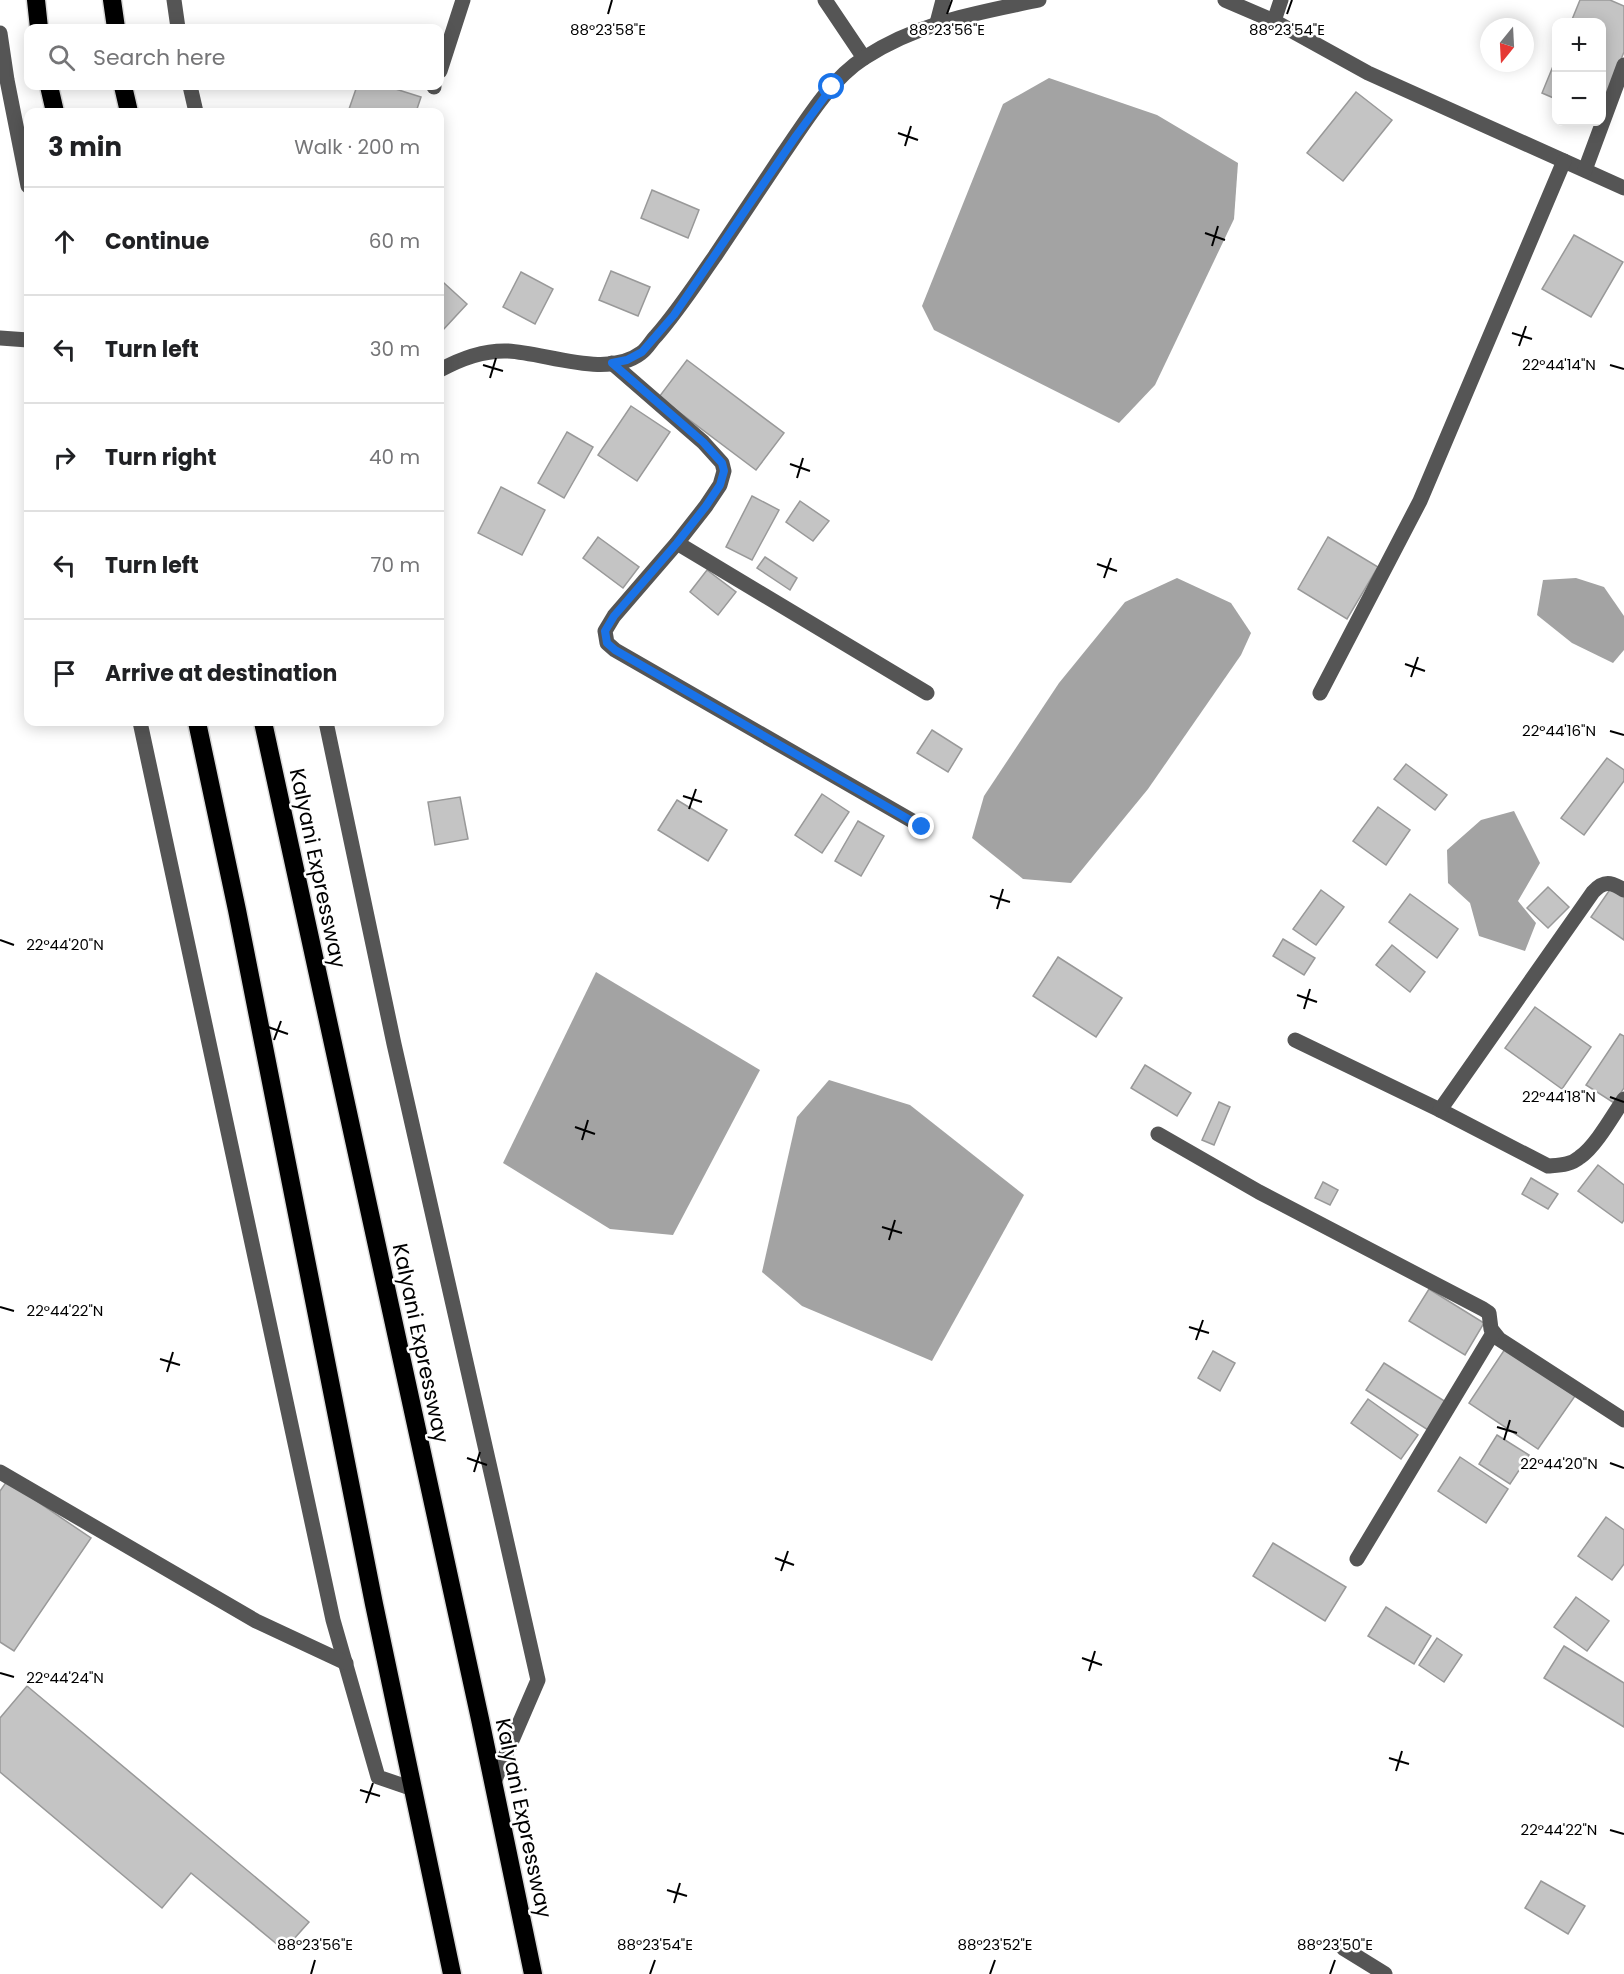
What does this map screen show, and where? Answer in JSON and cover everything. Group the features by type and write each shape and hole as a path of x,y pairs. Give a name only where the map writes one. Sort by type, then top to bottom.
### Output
{"highway":[{"path":"36,0 39,24"},
{"path":"112,0 115,24"},
{"path":"50,90 54,108"},
{"path":"124,90 128,108"},
{"path":"198,726 237,910 372,1592 452,1974"},
{"name":"Kalyani Expressway","path":"264,726 494,1782 533,1974"}],"street":[{"path":"174,0 177,24"},
{"path":"444,59 463,0"},
{"path":"825,0 864,58"},
{"path":"937,23 943,0"},
{"path":"444,368 456,361 488,352 507,351 587,364 627,360 642,352 674,315 808,119 832,87 846,73 864,58 911,33 937,23 1039,0"},
{"path":"1225,0 1274,21 1368,74 1624,188"},
{"path":"1274,21 1281,0"},
{"path":"0,33 24,166"},
{"path":"1585,171 1624,65"},
{"path":"191,90 195,108"},
{"path":"1320,693 1420,501 1564,161"},
{"path":"0,338 24,340"},
{"path":"612,363 703,442 722,463 724,471 720,485 677,543 614,616 605,631 607,643 615,650 922,827"},
{"path":"677,543 927,693"},
{"path":"141,726 333,1620 378,1777 413,1789"},
{"path":"327,726 394,1044 538,1680 494,1782"},
{"path":"1440,1110 1593,892 1600,885 1608,883 1624,890"},
{"path":"1295,1040 1440,1110 1548,1166 1564,1165 1579,1159 1588,1150 1624,1099"},
{"path":"1158,1134 1259,1192 1483,1309 1489,1313 1493,1333 1499,1338 1624,1420"},
{"path":"1357,1559 1493,1333"},
{"path":"0,1472 256,1622 346,1663"},
{"path":"1343,1948 1385,1974"}],"shaded area":[{"path":"1049,78 1157,115 1238,163 1234,219 1155,385 1119,423 934,330 922,306 1003,104"},
{"path":"1177,578 1231,603 1251,633 1241,655 1148,789 1071,883 1023,879 972,838 984,796 1059,683 1125,602"},
{"path":"1576,578 1604,587 1624,616 1624,650 1613,663 1572,643 1537,615 1543,580"},
{"path":"1514,811 1540,863 1518,901 1536,923 1525,951 1479,936 1470,903 1448,883 1447,850 1481,820"},
{"path":"596,972 760,1070 673,1235 610,1229 503,1163"},
{"path":"829,1080 910,1105 1024,1195 932,1361 802,1306 762,1272 797,1117"}],"building":[{"path":"1580,0 1610,0 1624,6 1624,52 1606,96 1606,18 1573,18"},
{"path":"1552,69 1552,97 1542,93"},
{"path":"356,90 399,90 421,97 417,108 349,108"},
{"path":"1356,92 1392,120 1343,181 1307,153"},
{"path":"652,190 699,210 688,238 641,218"},
{"path":"1574,235 1623,262 1591,317 1542,289"},
{"path":"611,271 650,287 638,316 599,300"},
{"path":"521,272 553,289 535,324 503,307"},
{"path":"444,283 467,304 444,329"},
{"path":"687,360 784,433 756,470 659,397"},
{"path":"631,406 670,432 637,481 598,455"},
{"path":"567,432 593,447 564,498 538,483"},
{"path":"501,487 545,510 522,555 478,533"},
{"path":"752,496 779,510 752,560 726,547"},
{"path":"800,501 829,521 813,541 786,522"},
{"path":"598,537 639,567 623,588 583,558"},
{"path":"1328,537 1378,567 1347,619 1298,589"},
{"path":"765,557 797,578 790,590 757,568"},
{"path":"707,570 736,592 718,615 690,592"},
{"path":"932,730 962,749 948,772 917,753"},
{"path":"1607,758 1624,770 1624,781 1584,835 1561,818"},
{"path":"1406,764 1447,795 1435,810 1394,779"},
{"path":"822,794 849,812 822,853 795,835"},
{"path":"460,797 468,839 435,845 428,802"},
{"path":"677,800 727,830 708,861 658,830"},
{"path":"1378,807 1410,830 1386,865 1353,841"},
{"path":"858,821 884,836 861,876 835,861"},
{"path":"1548,887 1569,907 1548,928 1527,908"},
{"path":"1611,888 1624,897 1624,940 1591,917"},
{"path":"1321,890 1344,907 1316,945 1293,929"},
{"path":"1410,894 1458,929 1437,958 1389,922"},
{"path":"1283,939 1315,958 1304,975 1273,956"},
{"path":"1392,945 1425,972 1410,992 1376,965"},
{"path":"1058,957 1122,998 1096,1037 1033,996"},
{"path":"1535,1007 1591,1047 1562,1089 1505,1048"},
{"path":"1620,1034 1624,1036 1624,1088 1614,1103 1586,1085"},
{"path":"1145,1065 1191,1093 1177,1116 1131,1088"},
{"path":"1219,1102 1230,1107 1214,1145 1202,1140"},
{"path":"1598,1165 1624,1185 1624,1220 1622,1223 1578,1191"},
{"path":"1531,1178 1558,1194 1548,1209 1522,1194"},
{"path":"1323,1182 1338,1190 1330,1205 1315,1198"},
{"path":"1429,1289 1484,1323 1465,1355 1409,1321"},
{"path":"1505,1349 1575,1396 1538,1449 1469,1403"},
{"path":"1213,1351 1235,1363 1220,1391 1198,1378"},
{"path":"1384,1363 1446,1402 1428,1430 1366,1390"},
{"path":"1368,1399 1418,1435 1401,1459 1351,1423"},
{"path":"1497,1435 1529,1455 1510,1484 1479,1464"},
{"path":"1460,1457 1508,1489 1486,1523 1438,1491"},
{"path":"7,1481 91,1538 14,1651 0,1642 0,1491"},
{"path":"1606,1517 1624,1530 1624,1564 1612,1580 1578,1556"},
{"path":"1273,1543 1346,1587 1325,1621 1253,1576"},
{"path":"1576,1597 1609,1621 1587,1651 1554,1627"},
{"path":"1386,1607 1431,1636 1414,1664 1368,1636"},
{"path":"1437,1638 1462,1655 1444,1682 1419,1665"},
{"path":"1564,1646 1624,1683 1624,1727 1544,1678"},
{"path":"27,1686 309,1922 284,1950 191,1873 162,1908 0,1772 0,1718"},
{"path":"1541,1881 1585,1906 1568,1934 1525,1908"}],"route":[{"path":"832,87 674,315 642,352 627,360 612,363 703,442 722,463 724,471 720,485 706,506 614,616 605,631 605,638 615,650 922,827"}]}
